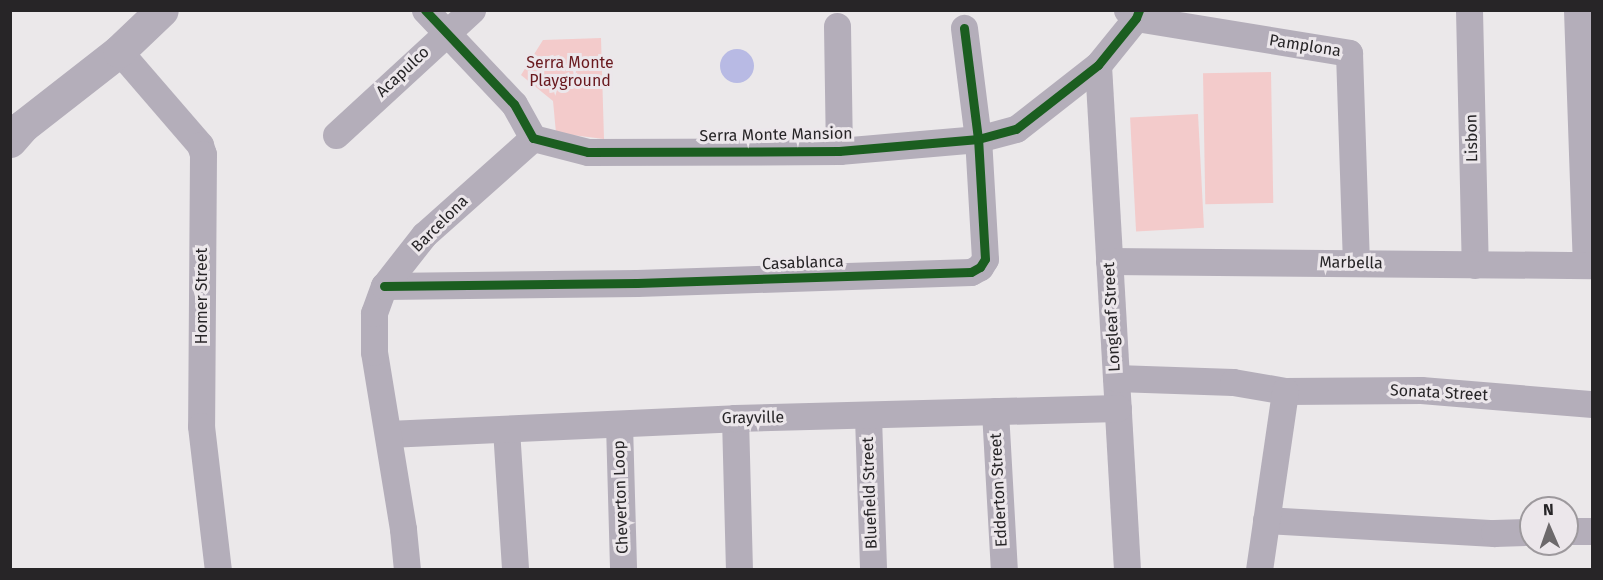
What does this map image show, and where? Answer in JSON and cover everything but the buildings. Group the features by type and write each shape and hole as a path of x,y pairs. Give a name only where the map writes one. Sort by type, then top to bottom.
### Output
{"street":[{"path":"10,141 23,126 119,51 162,10"},
{"path":"425,10 514,104 532,138"},
{"name":"Acapulco","path":"336,135 445,32 472,10"},
{"name":"Lisbon","path":"1469,10 1475,265"},
{"path":"1577,10 1589,265"},
{"name":"Serra Monte Mansion","path":"532,138 588,152 839,151 978,139 1016,129 1098,65 1134,13"},
{"name":"Pamplona","path":"1134,13 1349,53 1356,263"},
{"path":"837,26 839,151"},
{"name":"Casablanca","path":"384,286 637,283 970,272 980,267 985,259 978,139 964,28"},
{"name":"Homer Street","path":"119,51 200,145 203,154 201,426 218,570"},
{"name":"Longleaf Street","path":"1098,65 1127,570"},
{"name":"Barcelona","path":"407,570 403,529 374,352 374,313 384,286 424,235 532,138"},
{"name":"Marbella","path":"1109,261 1589,265"},
{"name":"Sonata Street","path":"1116,378 1233,382 1285,391 1421,390 1593,404"},
{"path":"1259,570 1285,391"},
{"name":"Grayville","path":"388,434 735,418 868,417 1118,408"},
{"name":"Edderton Street","path":"995,411 1004,570"},
{"name":"Bluefield Street","path":"868,417 873,570"},
{"path":"735,418 739,570"},
{"name":"Cheverton Loop","path":"619,424 623,570"},
{"path":"507,429 515,570"},
{"path":"1266,519 1494,533 1519,532"}],"green space":[{"name":"Serra Monte Playground","path":"601,38 604,139 556,133 553,101 521,75 543,40"},
{"path":"1271,72 1273,203 1205,204 1203,73"},
{"path":"1198,114 1204,228 1136,231 1130,118"}],"water":[{"path":"737,49 749,54 754,66 749,78 737,83 725,78 720,66 725,54"}],"cycle path":[{"path":"425,10 514,104 533,138 588,152 839,151 978,139 1016,129 1098,65 1136,18 1139,10"},
{"path":"384,286 637,283 971,272 980,267 985,259 978,139 964,28"}]}
